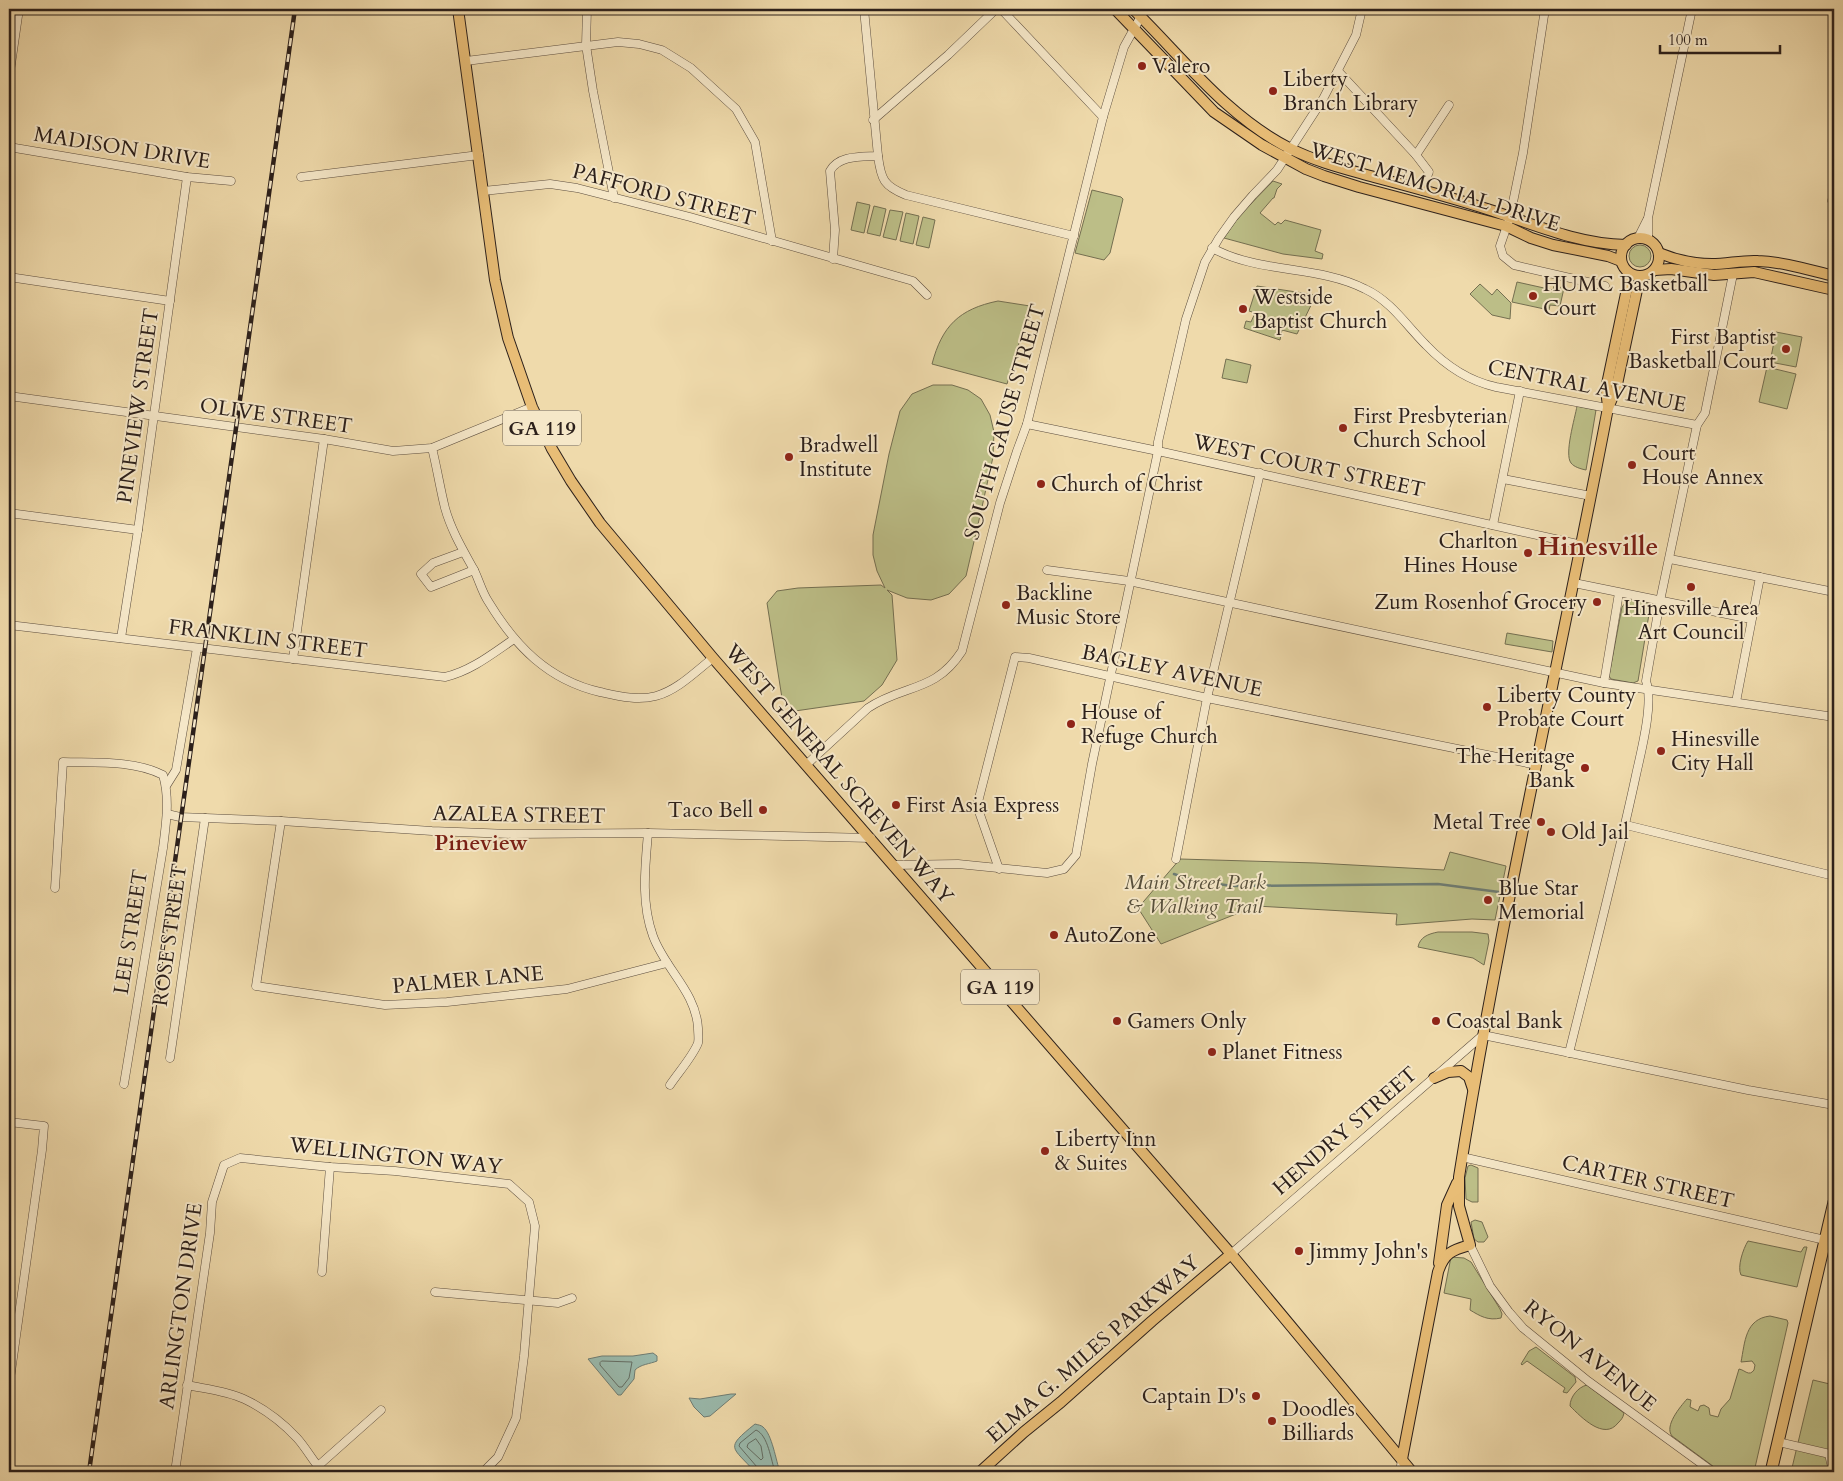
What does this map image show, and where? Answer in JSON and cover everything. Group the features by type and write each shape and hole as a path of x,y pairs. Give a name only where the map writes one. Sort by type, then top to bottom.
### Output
{"highway":[{"path":"1771,1472 1834,1202"}],"main road":[{"name":"WEST GENERAL SCREVEN WAY","path":"458,9 499,301 517,368 532,407 556,457 590,510 713,658 1231,1254 1412,1472"},
{"name":"WEST MEMORIAL DRIVE","path":"1115,9 1214,112 1262,145 1285,158 1324,176 1568,236 1626,245"},
{"name":"WEST MEMORIAL DRIVE","path":"1133,9 1144,13 1193,73 1224,102 1258,129 1291,149 1342,168 1421,190 1508,222 1531,238 1553,245 1608,256 1621,261"},
{"path":"1655,270 1659,260 1656,246 1643,239 1633,239 1622,250 1621,261 1628,272 1636,276 1643,276 1655,270 1671,269 1700,274 1754,272 1834,290"},
{"path":"1659,253 1695,263 1712,264 1757,260 1776,262 1834,276"},
{"path":"1608,408 1606,389 1628,284 1628,272"},
{"path":"1438,1272 1444,1258 1458,1249 1470,1245 1459,1206 1459,1177 1483,1035 1608,408 1616,389 1638,286 1643,276"},
{"path":"1434,1078 1448,1072 1461,1071 1469,1077 1474,1092"},
{"path":"1402,1460 1438,1272 1447,1205 1459,1177"},
{"name":"ELMA G. MILES PARKWAY","path":"980,1472 1231,1254"}],"street":[{"path":"9,78 18,9"},
{"path":"587,9 586,45 614,198"},
{"path":"864,9 873,120 883,180 887,185 899,192 1074,236"},
{"path":"873,120 948,55 996,9"},
{"path":"1001,9 1103,117"},
{"path":"893,865 958,864 1047,873 1064,869 1076,855 1092,764 1112,676 1129,581 1158,451 1158,442 1186,319 1196,286 1212,248 1252,194 1277,170 1323,99 1356,35 1362,9"},
{"path":"1545,9 1523,153 1500,252 1514,265 1606,286"},
{"path":"1643,239 1692,9"},
{"name":"SOUTH GAUSE STREET","path":"806,765 868,708 879,701 932,681 943,674 957,658 965,641 1000,504 1016,451 1027,424 1103,117 1122,54 1144,13"},
{"path":"466,62 618,42 639,44 662,50 691,68 736,109 755,142 772,241"},
{"path":"1338,71 1416,155 1429,172 1421,190"},
{"path":"1416,155 1449,105"},
{"name":"MADISON DRIVE","path":"9,147 187,177 231,181"},
{"path":"301,177 479,155"},
{"path":"833,259 835,230 830,171 840,160 878,156"},
{"name":"PINEVIEW STREET","path":"121,638 138,530 187,177"},
{"name":"PAFFORD STREET","path":"483,191 550,184 577,188 690,217 913,281 927,295"},
{"path":"1834,192 1832,201 1834,204"},
{"name":"CENTRAL AVENUE","path":"1212,248 1245,262 1345,280 1364,288 1390,305 1425,345 1472,380 1697,425"},
{"path":"1569,1053 1626,825 1644,738 1649,690 1646,682 1660,601 1697,425 1705,413 1733,274"},
{"path":"9,277 170,301"},
{"path":"1493,524 1520,391"},
{"name":"OLIVE STREET","path":"9,396 324,439 393,451 432,448 532,407"},
{"name":"WEST COURT STREET","path":"1027,424 1260,473 1582,545"},
{"path":"293,659 324,439"},
{"path":"432,448 446,509 463,552 474,570 487,600 514,638 543,666 563,680 588,689 628,698 648,698 666,692 713,658"},
{"path":"1176,859 1207,698 1231,603 1260,473"},
{"path":"1503,480 1591,496"},
{"path":"9,513 138,530"},
{"path":"463,552 433,563 421,574 431,587 474,570"},
{"path":"1670,559 1834,592"},
{"path":"1047,570 1129,581 1604,683 1834,717"},
{"path":"1736,702 1760,577"},
{"path":"1574,583 1751,618"},
{"path":"1604,683 1619,593"},
{"name":"FRANKLIN STREET","path":"9,625 445,677 472,668 514,638"},
{"path":"166,786 173,778 178,766 197,648"},
{"name":"BAGLEY AVENUE","path":"999,869 978,806 1015,657 1029,658 1207,698 1537,765"},
{"path":"55,888 63,762 118,764 150,769 163,776 166,786"},
{"name":"LEE STREET","path":"124,1084 163,848 167,814 166,786"},
{"name":"AZALEA STREET","path":"167,814 180,817 503,834 648,834 871,838"},
{"name":"ROSE STREET","path":"170,1058 205,818"},
{"name":"PALMER LANE","path":"281,821 256,986 385,1005 447,1002 567,989 667,963"},
{"path":"1626,825 1834,876"},
{"path":"648,834 644,895 647,916 654,938 667,963 692,1002 697,1018 698,1042 670,1085"},
{"path":"1483,1035 1834,1105"},
{"name":"HENDRY STREET","path":"1231,1254 1483,1035"},
{"path":"9,1122 44,1126 9,1386"},
{"name":"CARTER STREET","path":"1462,1157 1825,1240"},
{"name":"WELLINGTON WAY","path":"240,1158 395,1171 510,1184 530,1202 535,1226 516,1418 498,1458 483,1472"},
{"name":"ARLINGTON DRIVE","path":"175,1472 210,1233 212,1202 224,1165 240,1158"},
{"path":"322,1272 330,1167"},
{"name":"RYON AVENUE","path":"1470,1245 1490,1286 1523,1328 1588,1381 1713,1472"},
{"path":"436,1292 558,1303 572,1298"},
{"path":"187,1385 227,1393 244,1399 260,1408 297,1438 320,1469 381,1410"},
{"path":"1778,1442 1832,1454 1833,1472"},
{"path":"1400,1472 1402,1460"}],"green space":[{"path":"1273,181 1282,184 1277,189 1274,198 1260,213 1275,225 1278,222 1281,224 1285,220 1321,230 1315,251 1323,254 1322,259 1283,254 1224,238 1240,215"},
{"path":"1092,190 1123,199 1110,253 1104,260 1075,253"},
{"path":"857,202 870,205 864,233 851,230"},
{"path":"874,206 886,209 880,236 867,233"},
{"path":"890,210 903,212 896,240 883,237"},
{"path":"906,213 919,216 913,244 900,241"},
{"path":"923,217 935,220 929,248 916,245"},
{"path":"1640,245 1648,248 1651,256 1648,264 1640,267 1632,264 1629,256 1632,248"},
{"name":"HUMC Basketball Court","path":"1517,282 1553,290 1554,286 1564,288 1560,306 1550,305 1549,310 1512,302"},
{"path":"1480,284 1492,295 1497,289 1511,303 1510,319 1492,315 1470,294"},
{"path":"1257,286 1316,295 1297,334 1282,330 1280,340 1244,328 1246,321 1251,322 1255,313 1249,311"},
{"path":"998,301 1030,306 1007,384 932,364 941,339 954,321 963,314 984,304"},
{"name":"First Baptist Basketball Court","path":"1776,332 1802,337 1796,367 1770,362"},
{"path":"1226,359 1251,365 1247,383 1222,378"},
{"path":"1767,367 1796,374 1787,409 1759,402"},
{"path":"933,385 952,385 968,390 981,399 990,415 994,432 993,457 966,576 949,594 931,600 907,598 887,590 892,595 897,660 882,685 864,701 795,711 782,698 767,603 777,591 798,588 881,585 885,588 877,571 873,555 873,535 889,454 900,411 912,394"},
{"path":"1577,406 1596,410 1586,470 1574,466 1569,458 1569,444"},
{"path":"1628,599 1648,603 1650,608 1638,681 1633,683 1611,679 1609,676 1622,607"},
{"path":"1507,633 1553,641 1552,652 1505,644"},
{"name":"Main Street Park & Walking Trail","path":"1450,852 1506,866 1495,920 1472,919 1396,925 1397,914 1256,906 1161,944 1138,908 1180,859 1316,863 1444,870"},
{"path":"1438,932 1488,934 1489,941 1484,965 1473,958 1418,947 1425,936"},
{"path":"1471,1165 1478,1168 1478,1202 1466,1199 1465,1178 1468,1166"},
{"path":"1475,1220 1482,1222 1488,1237 1484,1242 1478,1242 1474,1239 1471,1222"},
{"path":"1748,1241 1801,1252 1804,1247 1807,1247 1797,1287 1741,1275 1741,1258"},
{"path":"1451,1257 1464,1258 1471,1262 1500,1309 1501,1318 1492,1319 1481,1316 1470,1310 1471,1299 1444,1293"},
{"path":"1770,1316 1787,1320 1788,1323 1754,1472 1721,1472 1672,1436 1670,1432 1671,1422 1687,1399 1691,1400 1690,1407 1698,1411 1700,1406 1704,1405 1709,1408 1710,1415 1718,1417 1721,1409 1730,1399 1739,1369 1749,1373 1754,1370 1755,1365 1752,1361 1741,1362 1745,1339 1751,1327 1755,1322"},
{"path":"1536,1347 1575,1377 1576,1382 1567,1393 1563,1392 1565,1388 1527,1361 1521,1364 1529,1351"},
{"path":"1813,1380 1834,1385 1834,1472 1791,1472"},
{"path":"1587,1385 1624,1413 1621,1420 1612,1428 1606,1429 1593,1425 1570,1406 1571,1399 1575,1393"}],"water":[{"path":"653,1353 657,1356 657,1361 637,1368 634,1379 621,1395 618,1395 588,1359 602,1356 633,1356"},
{"path":"736,1394 710,1416 704,1417 694,1407 689,1398 700,1399"},
{"path":"755,1424 762,1426 769,1435 780,1472 755,1472 737,1452 735,1443"}],"waterway":[{"path":"1174,874 1195,881 1233,886 1438,884 1499,892"}],"railway":[{"path":"89,1472 295,9"}],"place":[{"name":"Valero","path":"1142,66"},
{"name":"Liberty Branch Library","path":"1273,91"},
{"name":"HUMC Basketball Court","path":"1533,296"},
{"name":"Westside Baptist Church","path":"1243,309"},
{"name":"First Baptist Basketball Court","path":"1786,349"},
{"name":"First Presbyterian Church School","path":"1343,428"},
{"name":"Bradwell Institute","path":"789,457"},
{"name":"Court House Annex","path":"1632,465"},
{"name":"Church of Christ","path":"1041,484"},
{"name":"Charlton Hines House","path":"1528,553"},
{"name":"Hinesville Area Art Council","path":"1691,587"},
{"name":"Zum Rosenhof Grocery","path":"1597,602"},
{"name":"Backline Music Store","path":"1006,605"},
{"name":"Liberty County Probate Court","path":"1487,707"},
{"name":"House of Refuge Church","path":"1071,724"},
{"name":"Hinesville City Hall","path":"1661,751"},
{"name":"The Heritage Bank","path":"1585,768"},
{"name":"First Asia Express","path":"896,805"},
{"name":"Taco Bell","path":"763,810"},
{"name":"Metal Tree","path":"1541,822"},
{"name":"Old Jail","path":"1551,832"},
{"name":"Blue Star Memorial","path":"1488,900"},
{"name":"AutoZone","path":"1054,935"},
{"name":"Gamers Only","path":"1117,1021"},
{"name":"Coastal Bank","path":"1436,1021"},
{"name":"Planet Fitness","path":"1212,1052"},
{"name":"Liberty Inn & Suites","path":"1045,1151"},
{"name":"Jimmy John's","path":"1299,1251"},
{"name":"Captain D's","path":"1256,1396"},
{"name":"Doodles Billiards","path":"1272,1421"}],"district":[{"name":"Hinesville","path":"1598,546"},
{"name":"Pineview","path":"481,843"}]}
